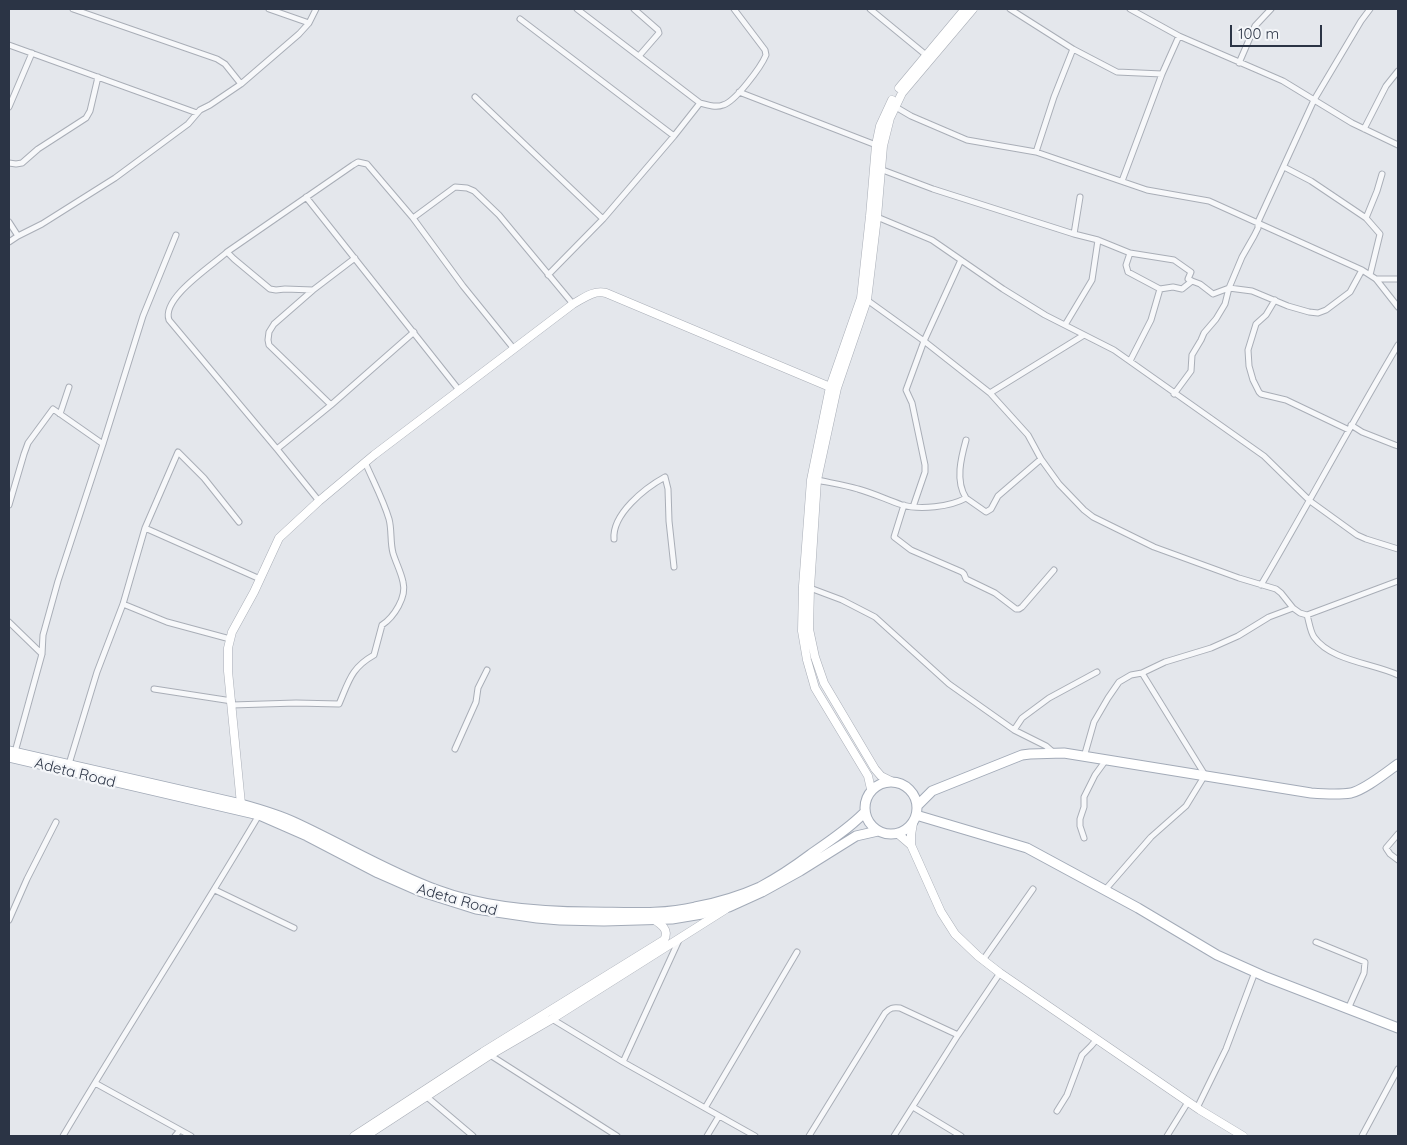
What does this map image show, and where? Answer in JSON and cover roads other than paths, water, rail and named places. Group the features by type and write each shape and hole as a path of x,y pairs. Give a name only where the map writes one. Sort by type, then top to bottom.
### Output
{"main road":[{"name":"Adeta Road","path":"11,753 69,764 271,812 293,821 404,877 439,891 545,919 582,921 672,918 702,914 729,907 770,888 856,836 878,831"},
{"name":"Adeta Road","path":"11,753 259,815 307,836 378,873 420,892 476,909 560,912 654,912 694,908 760,886 796,865 842,833 864,813"},
{"path":"910,789 932,791 1022,755 1030,754 1064,753 1328,794 1352,792 1373,782 1398,764"},
{"path":"916,814 915,798 910,789 901,783 891,781 881,783 871,789 865,800 864,813 870,824 878,831 887,834 898,833 907,829 932,791"},
{"path":"916,814 1027,848 1218,955 1255,972 1398,1028"}],"street":[{"path":"73,9 217,59 225,64 241,84"},
{"path":"269,9 309,23"},
{"path":"9,242 42,224 114,178 188,124 197,113 241,84 299,34 309,23 316,9"},
{"path":"577,9 700,103 712,106 721,106 729,102 739,92 766,55 765,50 734,9"},
{"path":"634,9 659,33 639,56"},
{"path":"870,9 926,55"},
{"path":"871,789 868,776 815,688 807,660 802,631 806,603 811,480 830,387 861,298 877,217 882,146 890,118 894,106 902,93 965,9"},
{"path":"891,781 881,776 875,769 824,683 815,657 806,603 810,588 817,480 837,388 867,300 876,145 880,126 898,90 926,55 973,9"},
{"path":"1010,9 1074,49 1117,72 1162,74"},
{"path":"1130,9 1179,36 1283,81 1364,130 1398,145"},
{"path":"1238,63 1255,26 1271,9"},
{"path":"1174,394 1191,370 1192,355 1204,333 1216,319 1225,304 1229,288 1242,257 1258,228 1258,222 1314,100 1370,9"},
{"path":"520,19 674,136"},
{"path":"1122,181 1162,74 1179,36"},
{"path":"9,45 197,113"},
{"path":"1036,152 1054,97 1074,49"},
{"path":"9,107 32,53"},
{"path":"1364,130 1386,86 1398,71"},
{"path":"9,163 22,163 38,149 86,118 90,111 98,77"},
{"path":"739,92 876,145"},
{"path":"475,97 603,219"},
{"path":"548,275 603,219 700,103"},
{"path":"894,106 911,116 967,140 1036,152 1147,190 1209,202 1258,222 1362,270 1376,279 1398,307"},
{"path":"319,501 169,320 167,315 170,306 184,288 228,252 353,164 363,162 367,164 413,218 463,286 514,349"},
{"path":"1284,167 1311,181 1366,218 1380,234 1370,275"},
{"path":"880,169 933,189 1098,240 1130,253 1174,260 1191,272 1188,279 1200,284 1213,294 1229,288 1256,291 1288,306 1318,313 1326,310 1350,292 1362,270"},
{"path":"1366,218 1382,174"},
{"path":"413,218 455,186 467,188 499,215 573,304"},
{"path":"306,197 459,390"},
{"path":"1074,234 1080,197"},
{"path":"877,217 932,240 1045,315 1114,350 1264,456 1310,501 1357,535 1398,549"},
{"path":"9,222 18,236"},
{"path":"11,753 42,654 43,635 58,581 103,444 142,316 176,235"},
{"path":"1065,325 1092,280 1098,240"},
{"path":"228,252 270,288 276,290 313,290"},
{"path":"1130,253 1126,265 1128,272 1160,289 1173,287 1182,289 1192,281"},
{"path":"331,405 269,345 269,332 274,324 313,290 355,258"},
{"path":"913,507 925,472 925,465 912,403 906,390 924,341 961,260"},
{"path":"1376,279 1398,279"},
{"path":"1130,361 1150,320 1160,289"},
{"path":"241,804 228,671 228,648 232,632 279,538 365,462 573,304 594,292 606,294 830,387"},
{"path":"867,300 924,341 990,393 1028,435 1041,459 1059,484 1093,517 1154,547 1276,589 1300,613 1307,614 1398,580"},
{"path":"1274,300 1266,315 1256,324 1248,350 1253,380 1259,392 1286,400 1350,428 1398,446"},
{"path":"277,449 331,405 414,332"},
{"path":"990,393 1084,335"},
{"path":"1261,585 1398,345"},
{"path":"60,414 69,387"},
{"path":"9,505 28,443 53,409 103,444"},
{"path":"966,440 961,460 961,488 966,498 986,512 992,509 998,496 1041,459"},
{"path":"69,764 97,672 123,604 145,528 178,452 204,478 239,522"},
{"path":"154,690 232,703 296,702 339,704 351,675 362,662 374,655 382,625 390,620 395,612 404,584 392,551 390,521 365,462"},
{"path":"614,539 613,534 625,510 651,484 665,477 668,489 674,567"},
{"path":"817,480 858,489 913,507 948,505 958,503 966,498"},
{"path":"904,505 894,537 911,550 962,572 966,579 995,593 1016,609 1022,606 1054,570"},
{"path":"145,528 260,579"},
{"path":"810,588 842,600 875,617 949,684 1014,730 1046,746 1054,754"},
{"path":"123,604 167,622 230,639"},
{"path":"1084,757 1094,722 1118,682 1131,674 1142,673 1165,662 1220,644 1238,636 1269,617 1294,608"},
{"path":"1307,614 1313,635 1324,647 1336,654 1398,674"},
{"path":"9,622 42,654"},
{"path":"455,749 476,702 478,688 486,670"},
{"path":"1014,730 1022,718 1049,698 1097,672"},
{"path":"1105,890 1151,837 1186,806 1204,775 1142,673"},
{"path":"1084,838 1080,819 1084,807 1084,797 1095,775 1107,760"},
{"path":"911,845 911,835 916,814"},
{"path":"64,1136 95,1082 215,890 259,815"},
{"path":"9,920 56,822"},
{"path":"898,833 911,845 941,912 955,934 983,960 1188,1102 1243,1136"},
{"path":"1398,834 1386,848 1398,860"},
{"path":"983,960 1033,889"},
{"path":"215,890 294,928"},
{"path":"366,1136 490,1055 552,1019 729,907"},
{"path":"354,1136 483,1052 664,940 666,932 664,926 654,919"},
{"path":"623,1062 679,940"},
{"path":"1316,942 1365,962 1364,973 1348,1008"},
{"path":"705,1108 797,952"},
{"path":"1197,1108 1226,1049 1255,972"},
{"path":"894,1136 1000,973"},
{"path":"809,1136 884,1013 889,1009 900,1008 958,1035"},
{"path":"552,1019 623,1062 755,1136"},
{"path":"1057,1111 1067,1095 1082,1054 1097,1039"},
{"path":"490,1055 617,1136"},
{"path":"1362,1136 1398,1069"},
{"path":"95,1082 191,1136"},
{"path":"427,1097 474,1136"},
{"path":"1167,1136 1188,1102"},
{"path":"913,1107 961,1136"},
{"path":"707,1136 719,1116"},
{"path":"175,1136 180,1130"}]}
